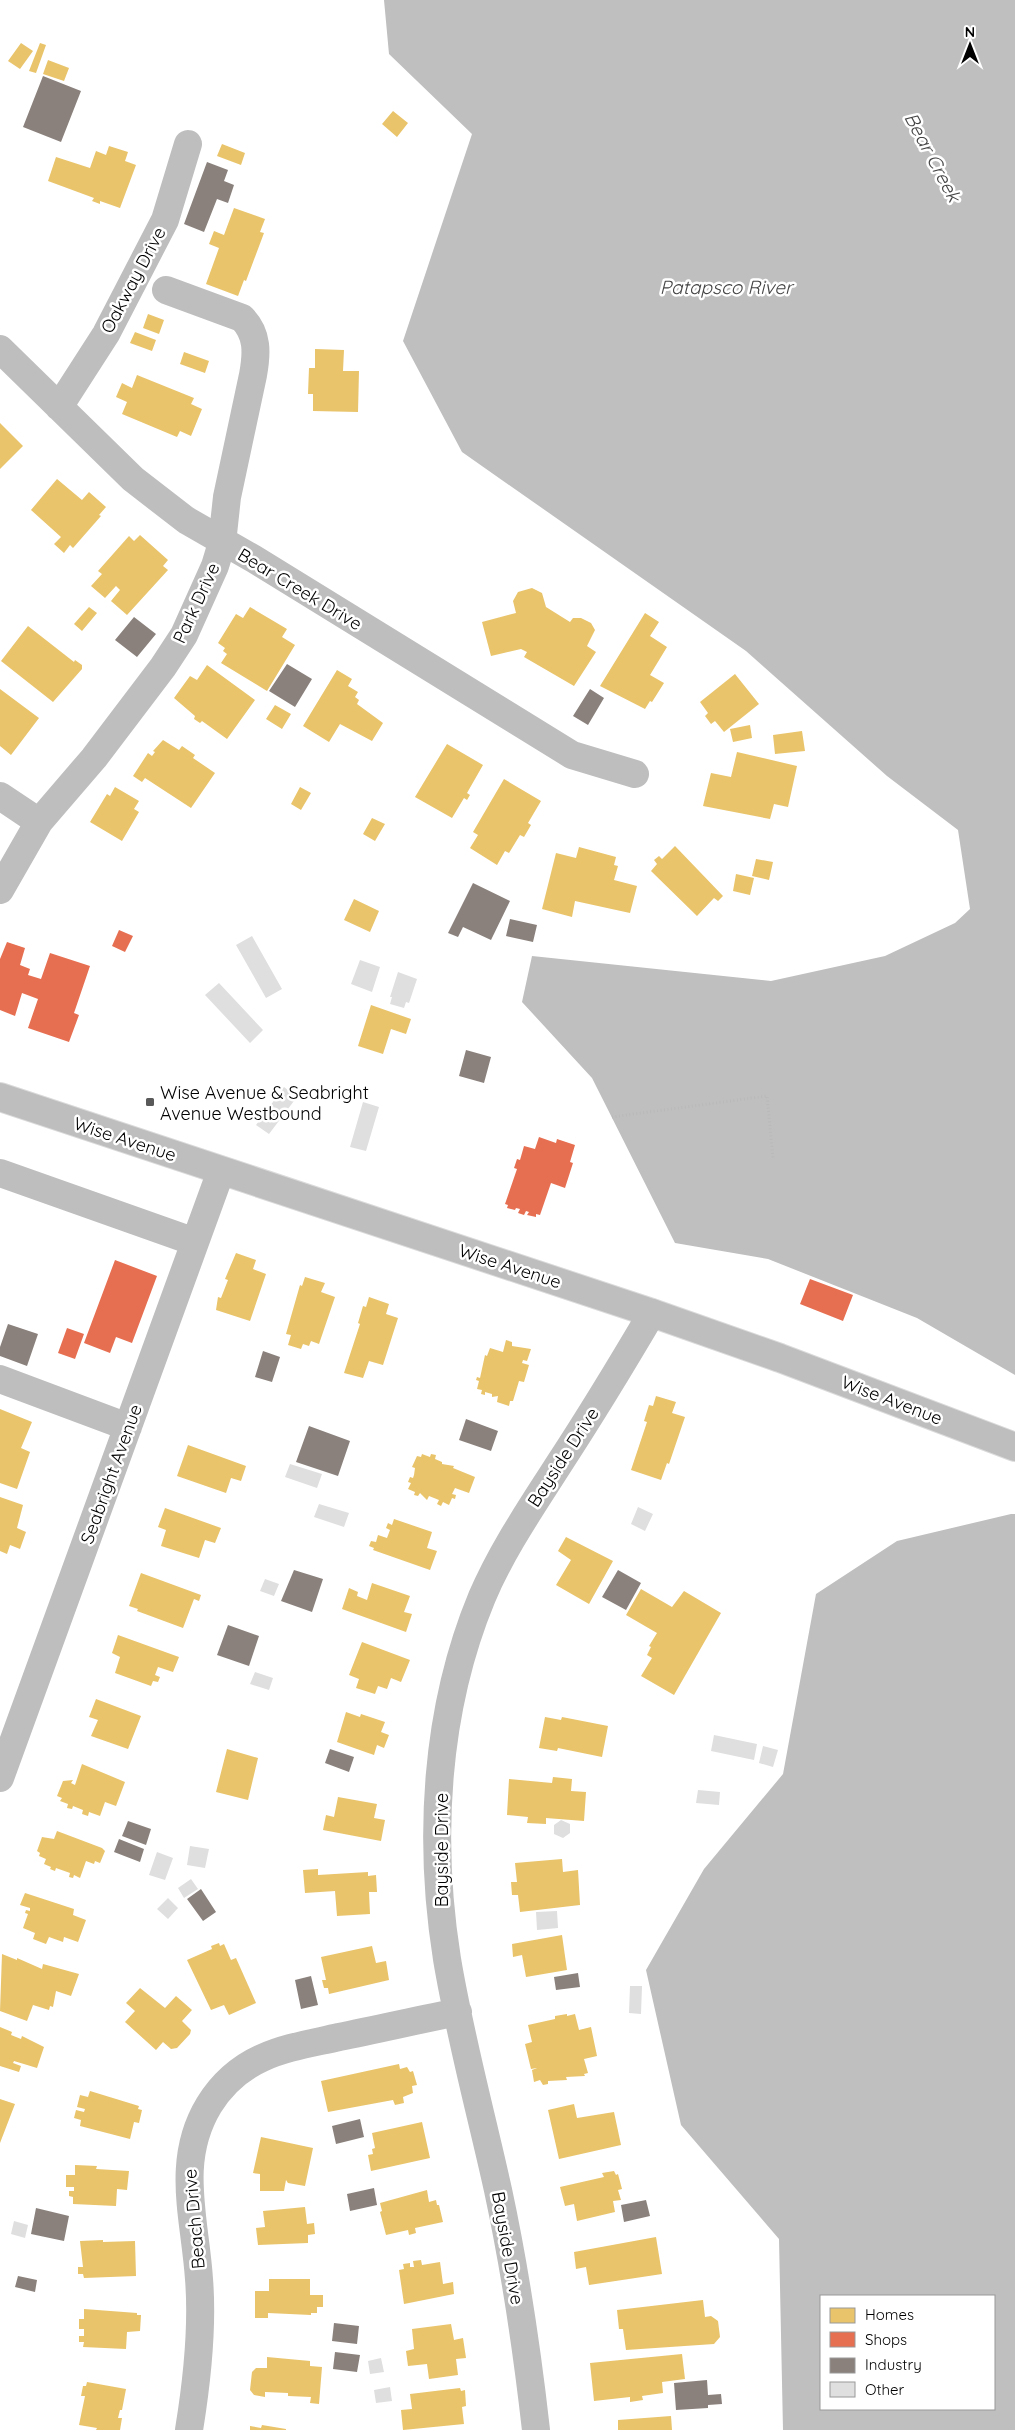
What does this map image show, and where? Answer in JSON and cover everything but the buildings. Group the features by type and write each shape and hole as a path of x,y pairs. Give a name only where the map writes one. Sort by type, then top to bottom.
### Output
{"street":[{"name":"Oakway Drive","path":"59,407 106,334 164,220 188,144"},
{"name":"Park Drive","path":"0,890 39,822 94,758 163,668 184,635 215,566 222,543 227,497 256,358 255,339 250,326 242,318 166,290"},
{"name":"Bear Creek Drive","path":"0,349 133,478 186,520 222,543 254,559 572,756 635,774"},
{"path":"0,796 39,822"},
{"name":"Wise Avenue","path":"0,1098 652,1313 780,1358 1003,1442"},
{"name":"Seabright Avenue","path":"0,1778 221,1171"},
{"path":"0,1173 195,1242"},
{"name":"Bayside Drive","path":"536,2430 529,2366 498,2194 458,2012 442,1920 437,1834 447,1725 460,1666 480,1601 495,1568 601,1399 652,1313"},
{"path":"0,1379 128,1427"},
{"name":"Beach Drive","path":"189,2430 198,2361 199,2290 188,2178 194,2136 212,2100 225,2083 243,2069 282,2051 458,2012"}],"path":[{"path":"612,1118 767,1096 773,1158"}],"water":[{"name":"Patapsco River","path":"384,0 1015,0 1015,1375 917,1318 768,1259 675,1243 592,1078 522,1002 532,956 771,981 885,956 955,923 970,909 958,830 887,776 746,651 462,452 403,341 472,134 389,54"},
{"path":"1015,1514 1015,2430 783,2430 779,2239 681,2125 646,1970 704,1869 783,1774 816,1594 897,1541"}],"place":[{"name":"Wise Avenue & Seabright Avenue Westbound","path":"150,1102"}],"water label":[{"name":"Bear Creek","path":"933,157"}]}
